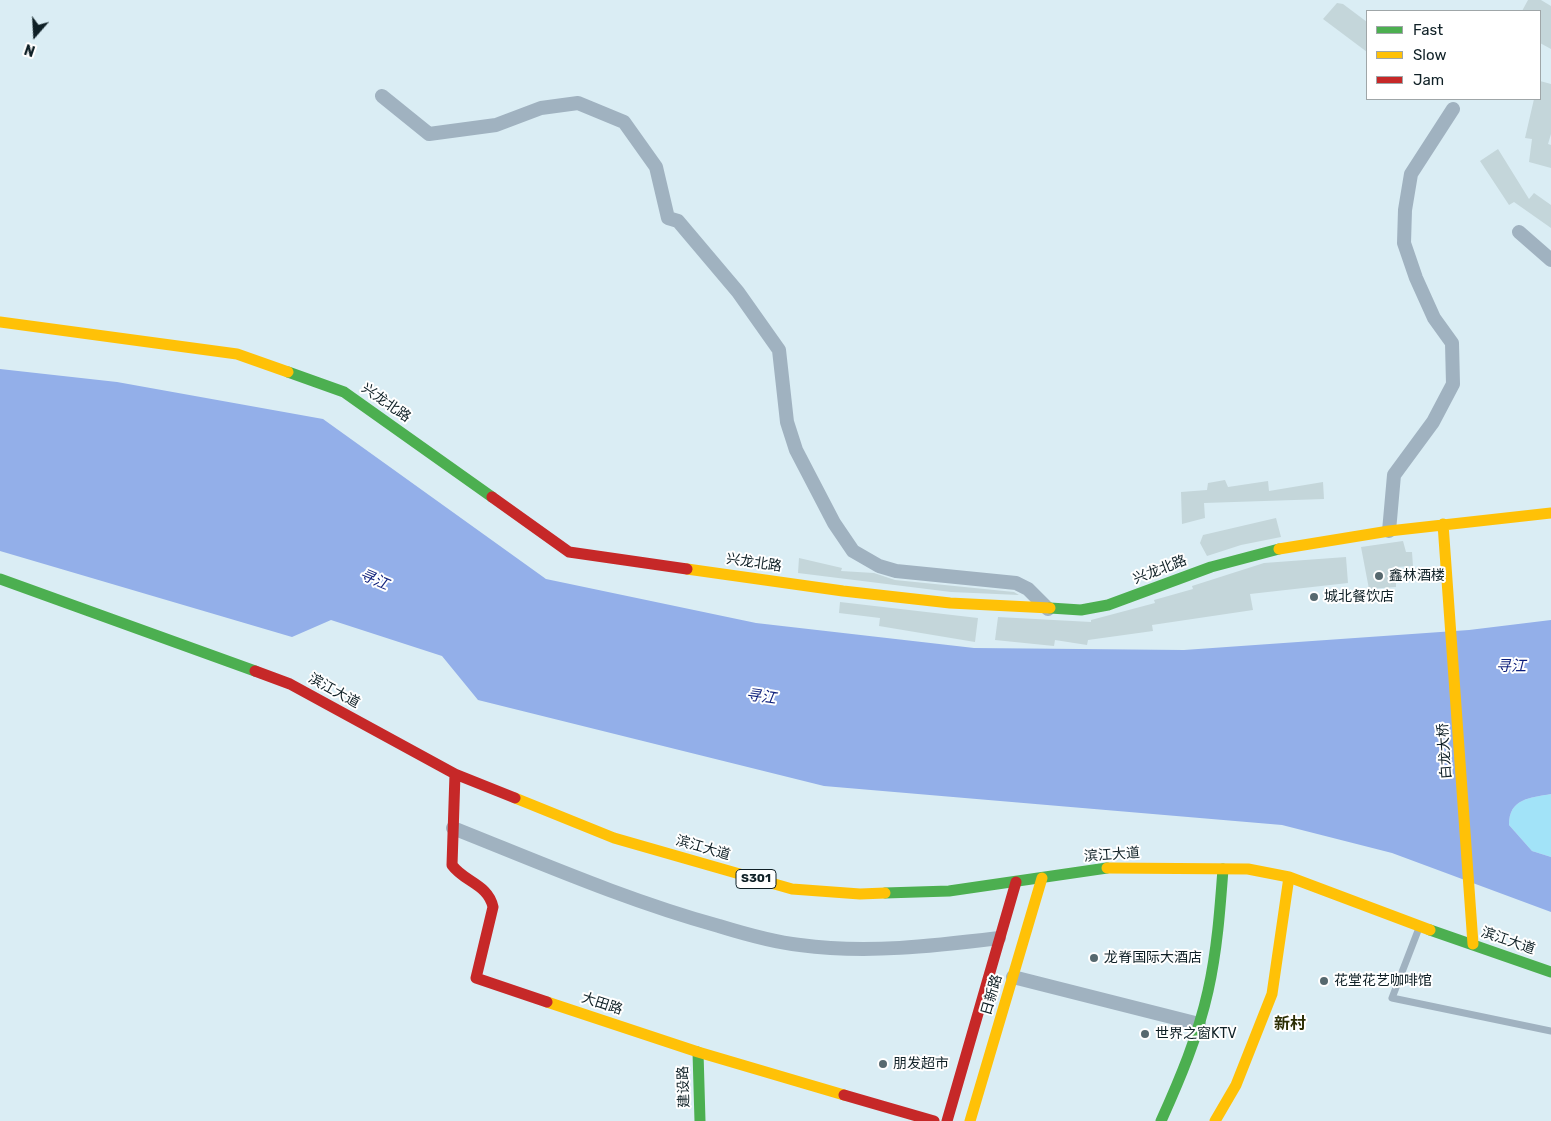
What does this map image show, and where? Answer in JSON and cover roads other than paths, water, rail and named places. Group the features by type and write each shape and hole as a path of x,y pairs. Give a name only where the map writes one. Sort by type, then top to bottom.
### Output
{"main road":[{"name":"兴龙北路","path":"0,322 236,354 344,392 569,552 892,596 950,603 1081,610 1108,605 1210,567 1260,552 1389,531 1551,513"},
{"name":"白龙大桥","path":"1443,524 1473,944"},
{"name":"滨江大道","path":"0,580 290,684 455,774 614,838 792,889 860,894 948,891 1114,867 1248,869 1289,877 1419,926 1551,972"},
{"name":"大田路","path":"455,774 451,863 454,869 484,890 493,907 476,978 698,1052 934,1121"},
{"path":"1161,1121 1199,1024 1212,971 1223,869"},
{"path":"1215,1121 1236,1085 1272,994 1289,877"},
{"name":"日新路","path":"970,1121 1042,878"},
{"name":"日新路","path":"947,1121 1016,882"},
{"name":"建设路","path":"698,1052 700,1121"}],"street":[{"path":"382,96 429,134 496,125 541,108 578,103 624,122 656,167 668,218 678,221 732,285 779,350 787,422 796,450 834,523 852,551 879,566 896,571 1016,583 1028,589 1048,609"},
{"path":"1389,531 1394,475 1433,422 1453,384 1452,343 1434,318 1416,278 1404,243 1405,210 1411,174 1453,109"},
{"path":"1519,232 1551,260"},
{"path":"453,828 636,901 761,938 799,946 878,950 920,948 999,938"},
{"path":"1013,977 1199,1024"}],"lane":[{"path":"1419,926 1392,998 1551,1030"}],"water":[{"name":"寻江","path":"0,369 117,382 323,419 546,579 756,623 974,648 1184,650 1469,630 1551,620 1551,794 1528,798 1517,804 1510,816 1509,825 1532,851 1551,857 1551,912 1392,853 1282,825 824,786 478,700 442,656 331,620 292,637 0,551"}],"place":[{"name":"鑫林酒楼","path":"1379,576"},
{"name":"城北餐饮店","path":"1314,597"},
{"name":"龙脊国际大酒店","path":"1094,958"},
{"name":"花堂花艺咖啡馆","path":"1324,981"},
{"name":"世界之窗KTV","path":"1145,1034"},
{"name":"朋发超市","path":"883,1064"}],"district":[{"name":"新村","path":"1290,1024"}]}
